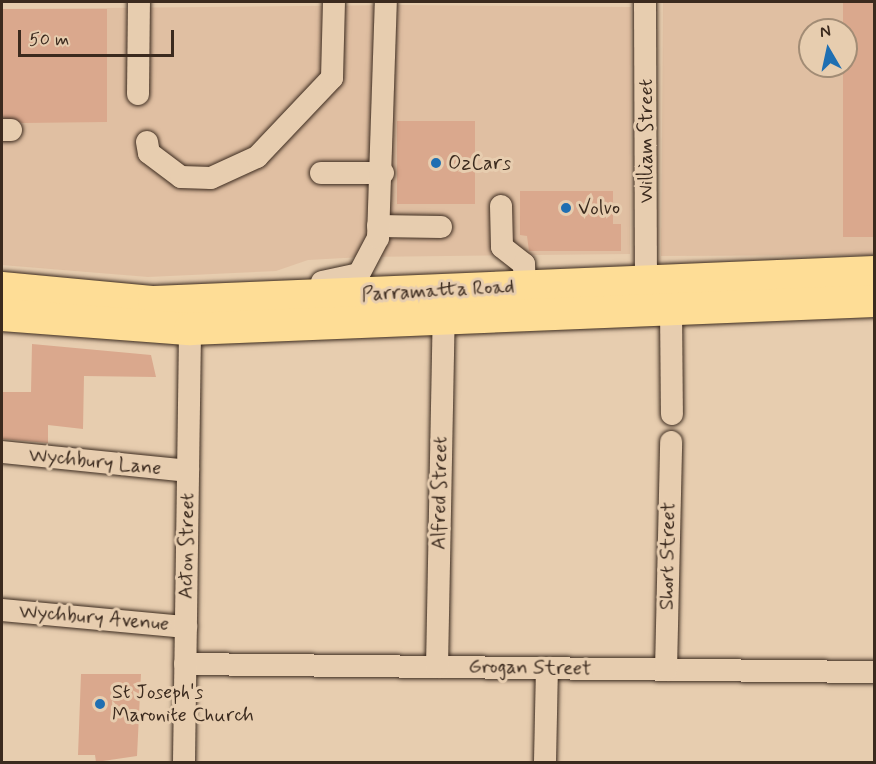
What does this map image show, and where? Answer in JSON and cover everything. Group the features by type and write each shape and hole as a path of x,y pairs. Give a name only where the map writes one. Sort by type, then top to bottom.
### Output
{"highway":[{"name":"Parramatta Road","path":"2,288 154,302 874,272"},
{"name":"Parramatta Road","path":"2,315 190,329 874,301"}],"street":[{"path":"138,94 139,2"},
{"path":"147,142 149,153 181,177 210,178 257,157 332,78 334,2"},
{"path":"278,298 322,282 349,279 372,256 378,226 383,173 386,2"},
{"name":"William Street","path":"645,2 646,281"},
{"path":"321,173 383,173"},
{"path":"501,206 502,247 524,264 525,287"},
{"path":"378,226 441,227"},
{"path":"671,308 672,414"},
{"name":"Alfred Street","path":"437,667 444,318"},
{"name":"Acton Street","path":"184,762 190,329"},
{"name":"Short Street","path":"666,670 671,442"},
{"name":"Wychbury Lane","path":"2,452 188,471"},
{"name":"Wychbury Avenue","path":"2,610 186,627"},
{"name":"Grogan Street","path":"185,664 874,672"},
{"path":"545,762 547,669"}],"shaded area":[{"path":"663,2 874,2 874,255 661,256"},
{"path":"398,5 631,7 630,254 362,257 308,260 276,271 148,277 2,265 2,139 21,138 21,123 2,123 2,9"}],"building":[{"path":"843,2 874,2 874,237 843,237 843,78 858,78 858,18 843,18"},
{"path":"2,9 107,9 107,122 22,123 2,117"},
{"name":"OzCars","path":"397,121 475,121 475,204 397,204"},
{"name":"Volvo","path":"520,191 613,191 613,224 621,224 621,251 529,251 527,236 520,235"},
{"path":"32,344 151,355 156,377 84,376 83,429 48,425 48,443 2,439 2,392 31,392"},
{"path":"81,674 141,674 137,756 96,762 95,755 78,755"}],"place":[{"name":"OzCars","path":"436,163"},
{"name":"Volvo","path":"566,208"},
{"name":"St Joseph's Maronite Church","path":"100,704"}]}
